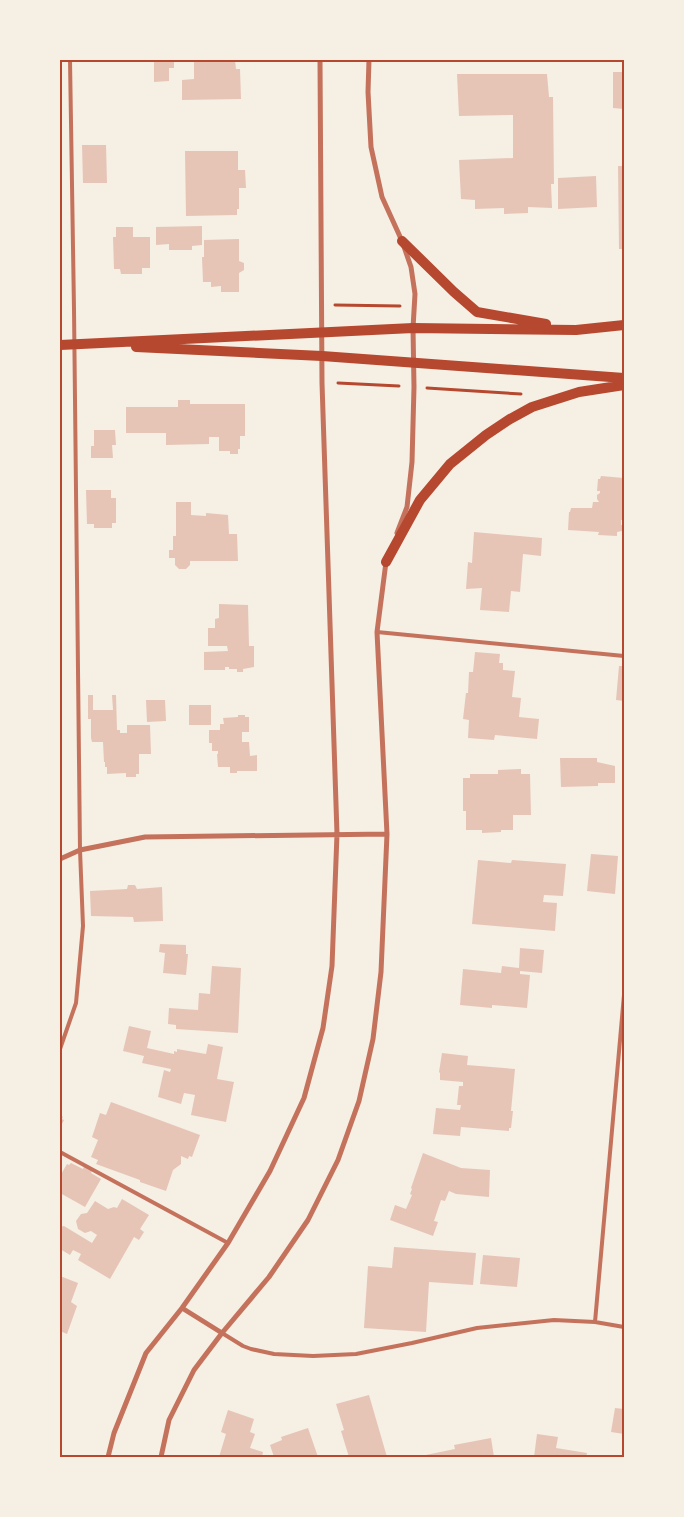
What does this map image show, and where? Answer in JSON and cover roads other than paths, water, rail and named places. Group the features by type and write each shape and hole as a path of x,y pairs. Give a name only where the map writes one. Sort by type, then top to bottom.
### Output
{"main road":[{"path":"402,241 477,312 581,329"},
{"path":"60,345 413,328 581,329 624,325"},
{"path":"75,344 322,356 624,378"},
{"path":"386,562 420,500 450,464 486,435 532,407 579,392 624,385"}],"street":[{"path":"108,1457 114,1432 146,1353 182,1308 228,1244 270,1171 304,1098 323,1028 332,966 338,834 322,356 320,60"},
{"path":"161,1457 169,1420 194,1370 268,1277 308,1220 338,1160 359,1102 373,1039 382,972 387,834 377,632 386,562 407,507 412,462 415,294 411,267 402,241 382,197 371,147 368,92 369,60"},
{"path":"60,859 80,850 145,836 387,834"},
{"path":"182,1308 222,1333"}],"lane":[{"path":"60,1048 76,1003 84,926 80,850 70,60"},
{"path":"377,632 624,656"},
{"path":"595,1322 624,995"},
{"path":"60,1152 228,1244"},
{"path":"222,1333 251,1349 274,1354 312,1356 356,1354 476,1328 554,1320 595,1322 624,1328"}]}
